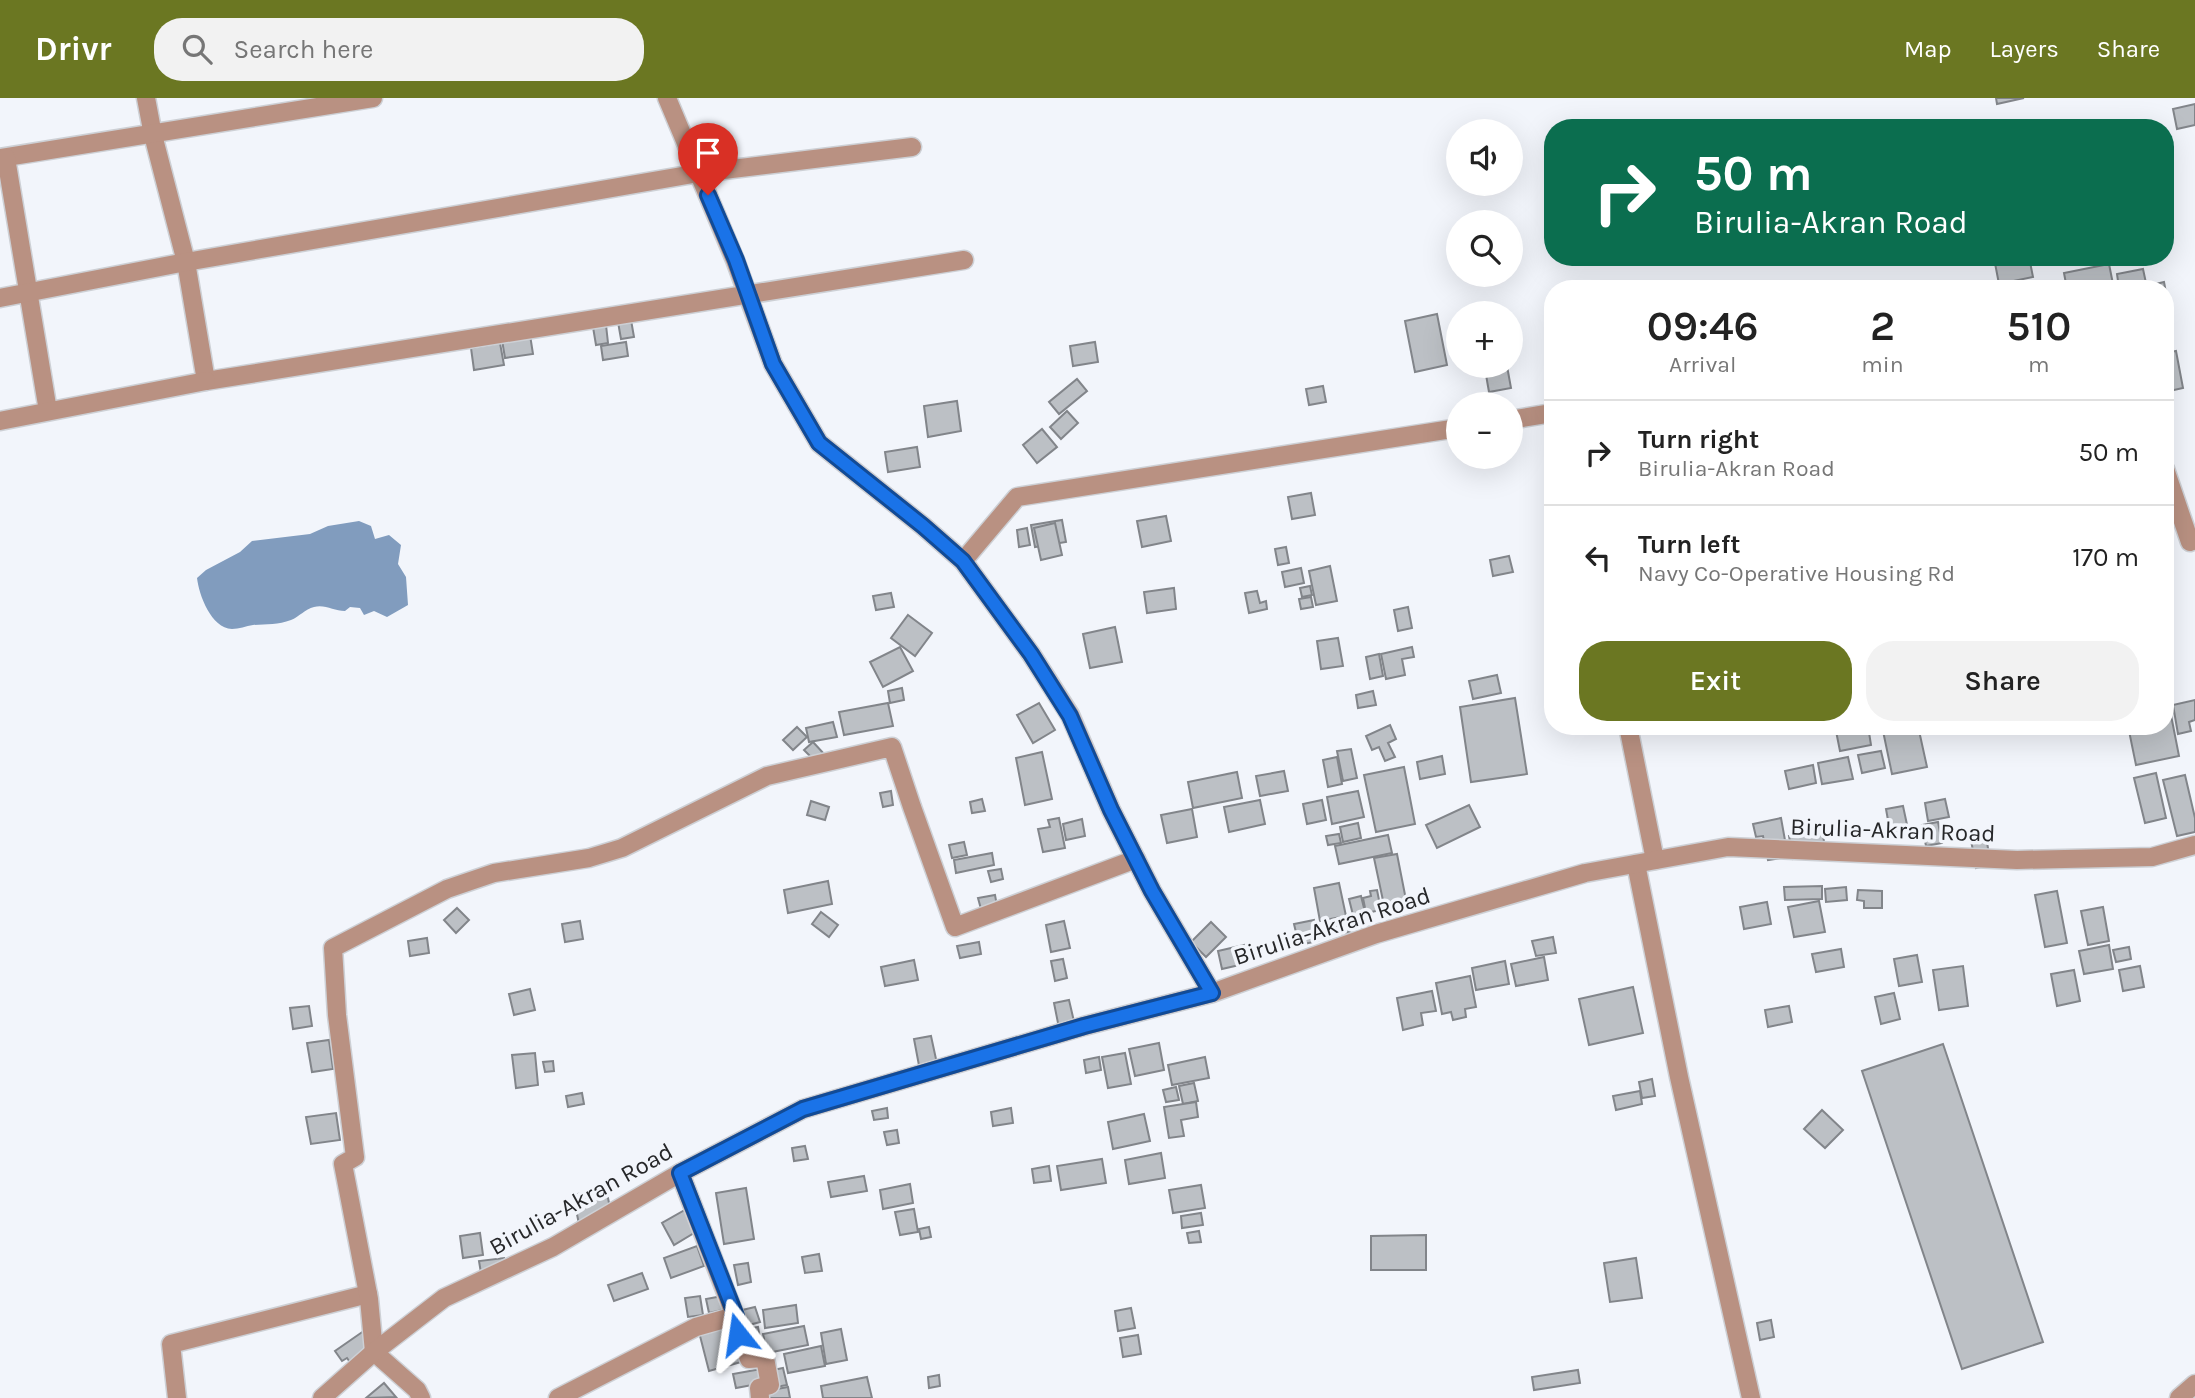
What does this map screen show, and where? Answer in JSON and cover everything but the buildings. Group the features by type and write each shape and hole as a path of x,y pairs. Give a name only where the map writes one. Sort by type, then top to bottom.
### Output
{"street":[{"path":"146,98 153,135 187,262 206,381"},
{"path":"48,411 3,158 373,98"},
{"path":"667,98 748,295 773,364 819,443 963,561 1031,654 1070,716 1111,810 1152,891 1212,993"},
{"path":"0,298 187,262 699,173 912,147"},
{"path":"0,421 206,381 964,260"},
{"path":"1523,418 1544,414"},
{"path":"963,561 1017,497 1446,430"},
{"path":"2174,495 2190,541 2195,540"},
{"path":"1630,735 1655,860"},
{"path":"421,1398 417,1390 374,1352 368,1294 343,1164 355,1157 337,1015 333,948 447,889 494,873 589,858 622,848 767,776 892,747 955,927 1136,859"},
{"name":"Birulia-Akran Road","path":"323,1398 374,1352 444,1298 553,1247 680,1173 803,1109 1084,1026 1212,993 1376,934 1585,873 1728,847 2017,860 2152,857 2195,845"},
{"path":"1636,864 1679,1077 1751,1398"},
{"path":"558,1398 696,1327 736,1316 680,1173"},
{"path":"177,1398 171,1345 368,1294"},
{"path":"733,1317 748,1359 765,1358 770,1385 759,1388 760,1398"},
{"path":"2179,1398 2195,1384"}],"water":[{"path":"359,521 371,526 375,539 389,535 401,545 398,564 406,577 408,605 387,617 374,611 364,615 360,608 350,607 345,611 318,606 286,622 232,629 218,623 207,610 197,578 206,570 240,552 252,541 310,534 328,526"}],"route":[{"path":"708,195 736,260 773,364 819,443 963,561 1031,654 1070,716 1111,810 1152,891 1212,993 1084,1026 803,1109 680,1173 736,1316 733,1317 738,1334"}]}
